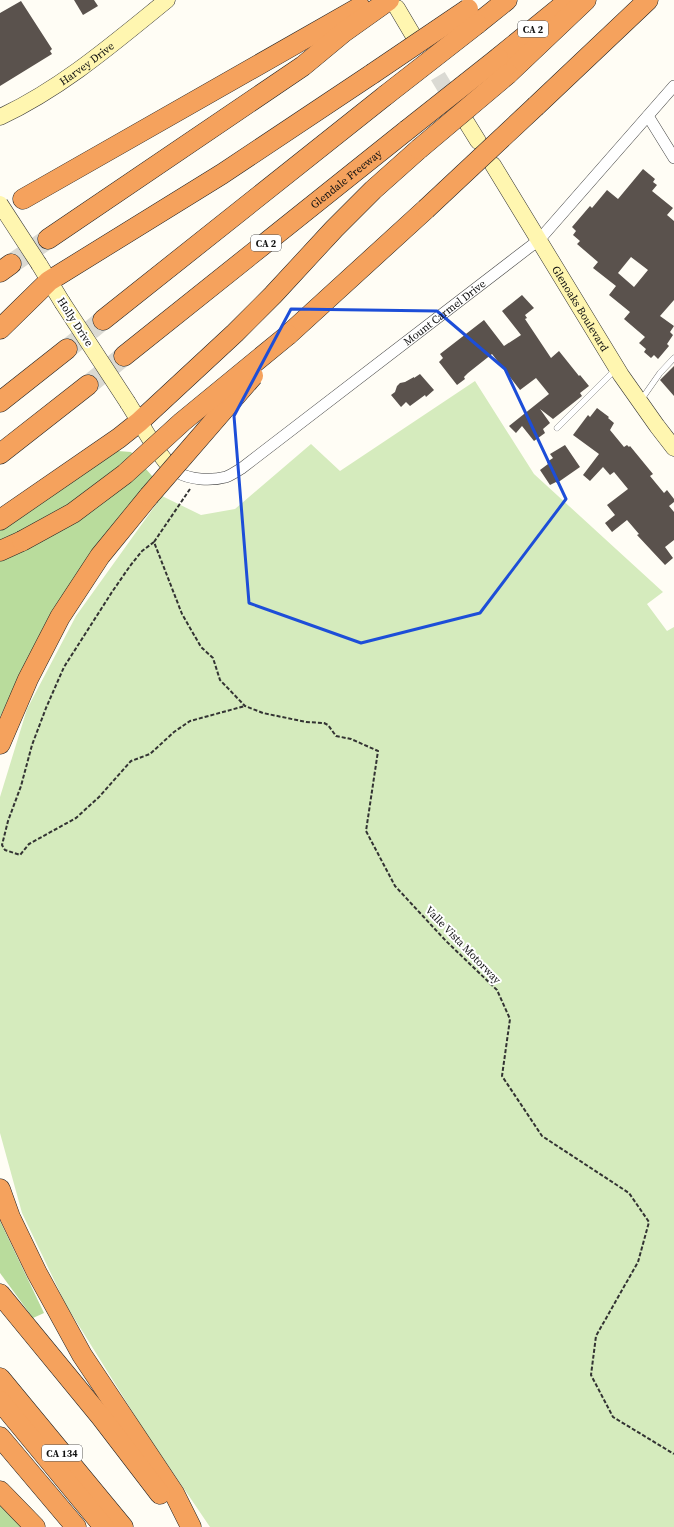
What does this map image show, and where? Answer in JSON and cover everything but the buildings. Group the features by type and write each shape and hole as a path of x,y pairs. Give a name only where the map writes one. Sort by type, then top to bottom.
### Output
{"highway":[{"path":"48,239 303,66 340,27 371,0"},
{"path":"103,320 386,95 490,0"},
{"path":"0,329 44,273 222,174 372,74 473,16 507,0"},
{"name":"Glendale Freeway","path":"124,356 407,130 503,66 568,0"},
{"path":"0,520 120,438 139,422 273,295 334,229 373,190 419,149 503,66 586,0"},
{"path":"0,551 73,513 125,474 182,422 288,335 426,209 648,0"},
{"path":"23,199 340,27 393,4"},
{"path":"0,744 28,679 60,617 100,556 149,496 288,335"},
{"path":"0,402 67,349"},
{"path":"0,454 88,385"},
{"path":"0,1189 10,1217 37,1273 82,1355 174,1493 191,1527"},
{"path":"0,1294 101,1417 130,1457 186,1527"},
{"name":"CA 134","path":"0,1378 124,1527"},
{"path":"0,1401 104,1527"},
{"path":"0,1418 93,1527"},
{"path":"0,1437 76,1527"},
{"path":"0,1491 34,1527"}],"main road":[{"name":"Harvey Drive","path":"0,118 42,95 66,79 167,0"},
{"path":"393,4 413,36"},
{"path":"465,120 478,141"},
{"name":"Glenoaks Boulevard","path":"492,165 617,369 674,448"},
{"name":"Holly Drive","path":"0,204 150,439"}],"street":[{"name":"Mount Carmel Drive","path":"168,463 184,476 197,478 212,479 226,476 242,468 539,240 674,86"},
{"path":"648,116 674,158"}],"lane":[{"path":"640,402 660,373 674,358"},
{"path":"557,428 617,369"}],"path":[{"path":"154,542 182,614 201,647 213,658 220,680 245,706 190,721 174,732 150,754 131,761 99,797 76,818 29,844 20,855 5,850 2,845 8,820 21,786 32,745 64,667 130,566 142,551 154,542 197,478"},
{"name":"Valle Vista Motorway","path":"245,706 263,713 306,722 324,723 328,725 336,736 351,739 378,751 366,831 395,886 446,941 496,990 510,1019 502,1076 542,1136 629,1193 649,1222 638,1262 596,1336 592,1375 613,1417 674,1454"}],"highlighted area":[{"path":"291,309 437,311 505,369 566,499 480,613 361,643 249,603 234,416"}],"green space":[{"path":"475,381 534,474 663,592 647,604 667,631 674,627 674,1527 210,1527 142,1427 66,1305 22,1213 0,1133 0,797 27,709 76,616 162,496 201,515 235,509 311,444 340,471"},
{"path":"118,451 131,452 153,477 98,545 44,626 0,717 0,526"},
{"path":"0,1221 44,1313 33,1318 0,1273"},
{"path":"0,1505 21,1527 0,1527"}],"tunnel":[{"path":"413,35 456,106"},
{"path":"11,264 48,239"},
{"path":"67,349 103,320"},
{"path":"88,385 124,356"}]}
